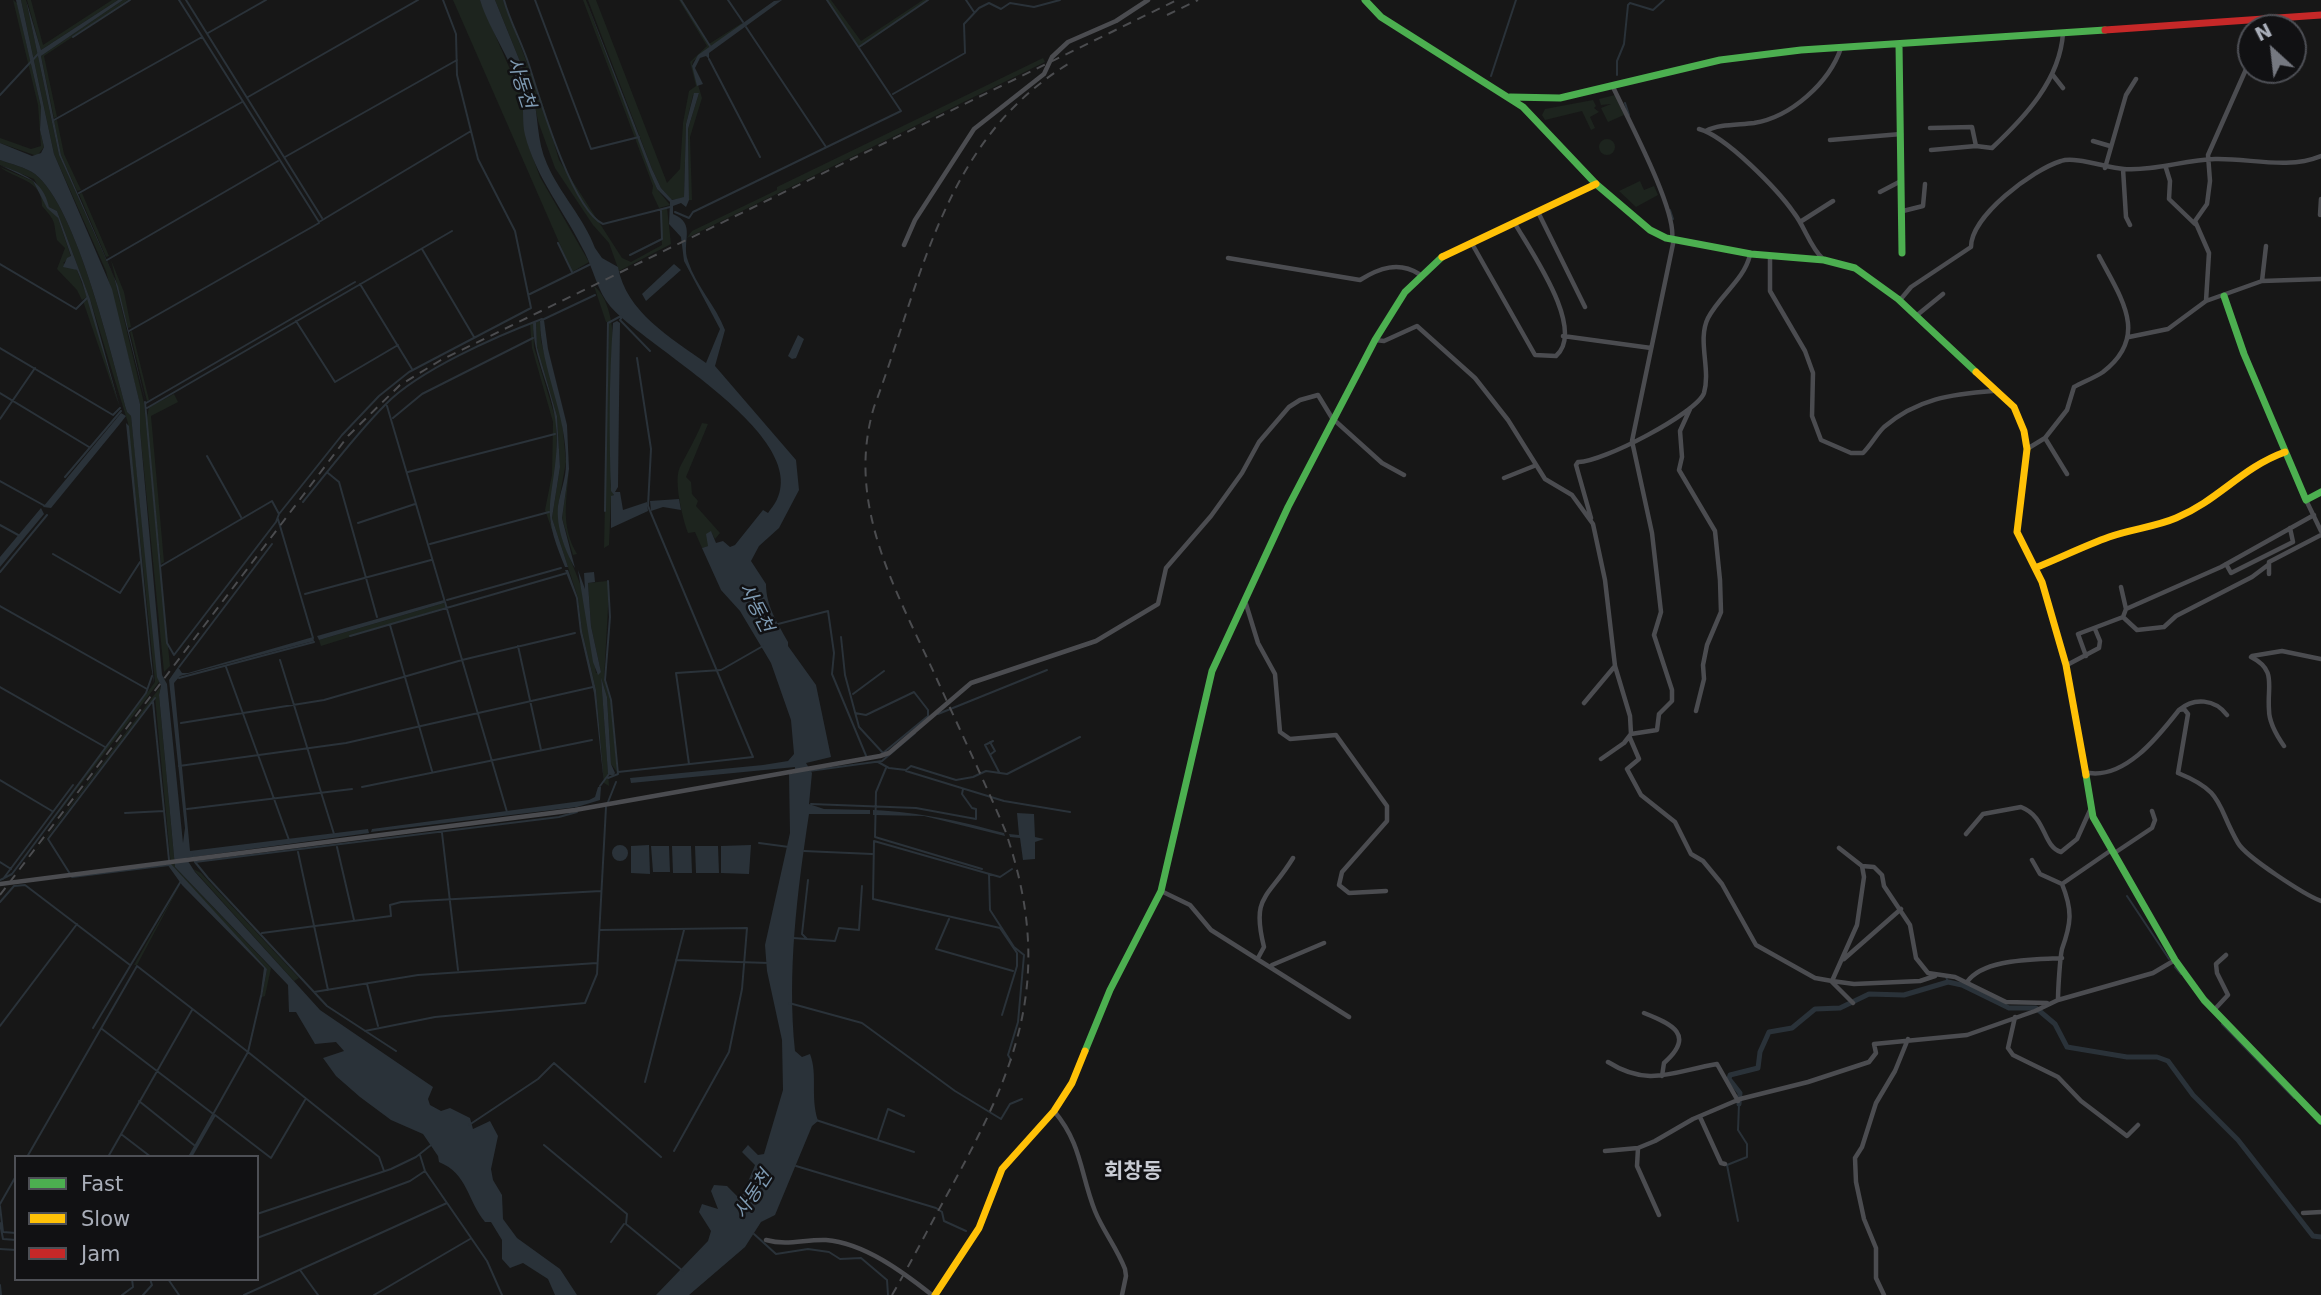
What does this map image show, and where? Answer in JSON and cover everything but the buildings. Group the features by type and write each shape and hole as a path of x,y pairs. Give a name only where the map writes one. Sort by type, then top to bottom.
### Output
{"main road":[{"path":"1366,0 1381,17 1472,76 1510,97 1595,184 1642,225 1673,239 1770,257 1824,260 1865,274 1916,316 1993,391 2008,400 2017,412 2027,449 2017,533 2035,568 2066,665 2091,808 2111,853 2175,960 2214,1011 2321,1121"},
{"path":"1510,97 1560,99 1730,58 1899,44 2237,24"},
{"path":"1899,44 1902,253"},
{"path":"933,1295 979,1228 1002,1170 1054,1111 1072,1083 1110,990 1161,891 1206,688 1288,507 1375,340 1419,275 1436,260 1595,184"},
{"path":"2224,296 2244,354 2306,500 2321,492"},
{"path":"2035,568 2086,546 2176,518 2222,493 2231,481 2258,462 2285,452"}],"street":[{"path":"904,245 915,220 974,129 1044,74 1052,57 1068,42 1116,21 1148,0"},
{"path":"1931,150 1976,146 1992,148 2022,118 2052,74 2060,56 2063,33"},
{"path":"1706,131 1758,122 1783,113 1801,102 1836,62 1841,48"},
{"path":"2052,74 2063,89"},
{"path":"2105,167 2129,88 2136,79"},
{"path":"2196,224 2196,218 2207,204 2210,181 2207,160 2240,84"},
{"path":"1601,759 1631,736 1657,730 1659,714 1672,701 1672,690 1654,635 1661,612 1652,533 1632,441 1673,229 1667,207 1613,87"},
{"path":"1930,128 1972,127 1976,146"},
{"path":"1699,129 1706,131 1755,167 1800,222 1824,260"},
{"path":"1830,140 1901,134"},
{"path":"2093,141 2110,146"},
{"path":"1899,301 1912,287 1971,247 1973,237 1986,216 2020,183 2062,160 2123,169 2166,168 2207,160 2298,163 2321,156"},
{"path":"2166,168 2170,181 2169,199 2196,224 2209,253 2206,301"},
{"path":"2123,169 2126,217 2130,226"},
{"path":"1880,191 1902,180"},
{"path":"1903,211 1923,206 1925,184"},
{"path":"2320,215 2321,199"},
{"path":"1800,222 1833,201"},
{"path":"1538,212 1586,307"},
{"path":"1471,242 1535,355 1556,356 1560,352 1563,336 1562,309 1514,222"},
{"path":"2262,281 2266,246"},
{"path":"1751,254 1744,271 1708,318 1705,327 1706,384 1703,397 1691,408 1613,453 1578,462 1576,465 1593,524 1605,580 1615,666 1639,759 1627,769 1632,783 1650,804 1675,822 1691,855 1703,861 1729,894 1756,945 1815,978 1854,984 1920,981 1935,976 1955,976 2006,1002 2055,1001"},
{"path":"2027,449 2045,438 2067,410 2074,387 2105,370 2124,352 2129,337 2123,301 2099,256"},
{"path":"1770,257 1770,291 1805,351 1813,373 1812,416 1821,440 1851,453 1863,453 1885,427 1913,406 1950,395 1993,391"},
{"path":"1228,258 1360,280 1375,271 1401,266 1419,275"},
{"path":"2129,337 2168,328 2206,301 2262,281 2321,279"},
{"path":"1916,316 1943,294"},
{"path":"1375,340 1384,341 1417,326 1475,378 1508,420 1534,466 1545,479 1572,495 1593,524"},
{"path":"1563,336 1651,348"},
{"path":"0,884 575,810 889,753 971,683 1096,641 1158,604 1166,568 1211,516 1242,473 1259,442 1289,407 1300,400 1318,395 1332,418 1382,463 1404,475"},
{"path":"1691,408 1680,430 1682,457 1679,470 1694,491 1715,531 1721,612 1707,645 1703,666 1704,679 1696,711"},
{"path":"2045,438 2067,474"},
{"path":"1504,478 1534,466"},
{"path":"2123,617 2137,630 2164,626 2321,533 2306,500"},
{"path":"2126,609 2226,564 2314,515"},
{"path":"2226,564 2231,573 2293,542 2290,528"},
{"path":"2260,545 2265,556"},
{"path":"2268,565 2269,574"},
{"path":"2086,656 2078,634 2123,617 2126,609 2121,587"},
{"path":"1245,604 1258,643 1275,674 1280,732 1290,739 1336,735 1387,806 1387,821 1342,872 1339,885 1349,893 1386,891"},
{"path":"2066,665 2086,656 2101,645 2095,629"},
{"path":"2284,746 2269,714 2270,673 2264,665 2251,657 2282,650 2321,659"},
{"path":"1584,703 1615,666"},
{"path":"2084,772 2102,773 2121,766 2157,737 2179,710 2188,704 2209,702 2222,708 2227,715"},
{"path":"2179,710 2184,709 2188,714 2178,773 2211,790 2237,842 2251,859 2292,883 2305,894 2321,901"},
{"path":"1966,834 1983,814 2021,807 2040,821 2050,846 2061,852 2077,839 2091,808"},
{"path":"2062,884 2152,828 2155,820 2152,811"},
{"path":"1839,848 1862,866 1874,867 1882,875 1884,886 1910,925 1916,958 1922,968 1935,976"},
{"path":"1258,958 1264,947 1258,924 1259,906 1293,858"},
{"path":"2032,860 2040,874 2062,884"},
{"path":"1832,981 1857,925 1864,877 1862,866"},
{"path":"2055,1001 2062,950 2069,936 2070,915 2062,884"},
{"path":"1161,891 1190,905 1210,930 1271,965 1349,1017"},
{"path":"1838,965 1901,909"},
{"path":"1271,965 1324,943"},
{"path":"2214,1011 2228,995 2217,973 2216,964 2225,955"},
{"path":"1967,982 1972,975 1998,966 2062,958"},
{"path":"1605,1151 1638,1147 1700,1116 1740,1100 1869,1062 1875,1053 1874,1044 1967,1035 2016,1016 2035,1012 2055,1001 2153,972 2175,960"},
{"path":"1832,981 1852,1001"},
{"path":"1644,1013 1661,1017 1677,1031 1680,1045 1677,1052 1664,1063 1662,1076"},
{"path":"2016,1016 2008,1045 2013,1055 2058,1077 2081,1101 2127,1136 2138,1125"},
{"path":"1884,1295 1876,1278 1875,1248 1864,1219 1856,1182 1855,1157 1862,1147 1876,1103 1895,1071 1908,1039"},
{"path":"1608,1062 1631,1075 1662,1076 1717,1064 1740,1100"},
{"path":"1054,1111 1069,1129 1077,1145 1094,1210 1125,1269 1122,1295"},
{"path":"1700,1116 1721,1163 1725,1164"},
{"path":"1638,1147 1637,1166 1659,1215"},
{"path":"2303,1213 2321,1212"},
{"path":"766,1240 787,1245 825,1240 864,1250 933,1295"}],"shaded area":[{"path":"13,0 17,3 41,107 40,130 44,147 37,156 0,143 0,138 31,149 41,146 38,105"},
{"path":"21,0 26,0 59,155 114,277 144,403 170,666 164,672 140,430 140,404 106,271 54,154"},
{"path":"27,0 31,0 43,45 112,0 118,0 41,50"},
{"path":"123,0 128,0 44,56 57,117 54,118 41,56"},
{"path":"453,0 480,0 522,97 529,147 540,177 589,262 572,272"},
{"path":"495,0 503,0 542,102 559,160 622,258 631,262 662,245 660,210 611,222 667,208 671,244 619,271 609,243 593,225 555,168 538,121 532,91"},
{"path":"583,0 586,0 657,189 670,205 659,208 652,193 653,186"},
{"path":"588,0 596,0 667,183 680,169 683,123 689,91 696,86 690,62 707,46 679,0 682,0 709,44 742,23 740,28 693,61 702,98 690,137 692,200 689,200 688,129 699,93 693,95 686,124 684,198 671,200 661,188 652,169"},
{"path":"826,0 831,0 861,41 923,0 929,0 859,48"},
{"path":"1043,58 1045,62 687,238 692,231 777,190 777,187"},
{"path":"1615,95 1624,115 1608,122 1601,108 1611,104 1601,105 1599,99"},
{"path":"1593,100 1596,106 1594,108 1599,112 1590,117 1595,128 1591,130 1582,111 1545,120 1542,115 1545,109"},
{"path":"57,120 64,154 81,190 77,191 61,155 54,121"},
{"path":"1607,139 1615,147 1607,155 1599,147"},
{"path":"0,160 35,174 50,191 65,218 91,285 127,412 131,416 159,682 8,879 155,682 128,423 90,299 57,211 49,207 34,179 0,165"},
{"path":"0,167 33,181 38,190"},
{"path":"1640,181 1644,190 1654,186 1658,195 1636,207 1619,191"},
{"path":"38,191 58,218 71,257 63,263 77,270 87,297 82,300 77,290 57,269 65,248 57,240 54,222 42,206"},
{"path":"82,193 109,256 106,257 79,194"},
{"path":"111,260 124,292 131,327 128,328"},
{"path":"594,286 605,300 611,319 614,369 611,484 614,495 611,497 609,545 604,548 609,322 606,322"},
{"path":"88,298 119,406 83,301"},
{"path":"540,321 541,341 562,420 566,462 558,506 563,541 583,591 596,673 601,672 591,626 588,583 607,581 609,589 604,679 611,703 617,772 611,764 607,697 601,677 609,786 604,783 596,690 582,631 578,598 552,518 560,467 557,416 537,347 536,322"},
{"path":"533,323 534,347 556,420 557,464 550,521 565,567 545,510 552,475 553,422 532,348 530,324"},
{"path":"132,331 149,400 147,401 130,332"},
{"path":"174,394 178,402 151,416 164,562 161,564 146,422 149,407"},
{"path":"702,423 708,424 686,477 691,482 692,494 698,501 696,506 720,533 715,539 711,532 708,546 702,548 695,532 688,533 681,510 678,473"},
{"path":"569,469 566,523 577,554 573,555 562,518"},
{"path":"444,603 446,607 321,646 319,640"},
{"path":"161,686 159,695 175,867 271,968 265,996 262,997 267,969 171,866 155,697 15,879"},
{"path":"193,869 201,873 299,978 294,981"},
{"path":"181,883 137,965 134,965"}],"water":[{"path":"16,0 21,0 54,154 112,289 140,404 140,430 162,675 167,684 183,843 185,828 169,680 178,667 182,673 188,673 313,637 314,641 180,676 174,683 190,851 368,829 369,833 186,858 195,872 320,1010 433,1087 428,1099 430,1105 441,1111 450,1108 470,1118 473,1129 490,1121 498,1136 491,1169 493,1180 502,1195 503,1219 517,1238 560,1269 577,1295 555,1295 548,1279 523,1263 510,1268 502,1259 502,1240 491,1222 485,1222 479,1214 462,1180 449,1167 439,1162 438,1156 423,1134 391,1120 336,1076 323,1058 344,1051 336,1042 315,1044 296,1012 289,1012 288,985 175,867 159,695 161,686 157,677 131,416 127,412 91,285 65,218 50,191 35,174 0,160 0,143 32,156 41,153 44,147 40,130 41,107"},
{"path":"26,0 41,50 118,0 123,0 41,56 61,155 118,286 146,404 114,277 59,155"},
{"name":"사동천","path":"480,0 495,0 532,91 541,146 547,164 558,186 585,226 595,248 602,258 618,267 630,297 640,311 665,334 706,363 720,329 684,261 681,237 669,224 670,202 657,189 651,175 586,0 652,169 661,188 672,200 684,197 686,124 694,93 699,93 688,129 689,200 686,207 681,203 673,206 673,214 684,223 688,261 725,330 715,366 796,460 799,490 779,528 759,546 751,561 766,584 770,607 788,646 816,685 831,757 806,763 812,773 809,804 824,809 870,810 870,814 809,814 794,932 792,992 795,1051 802,1057 810,1054 818,1121 812,1126 775,1215 761,1222 745,1247 689,1295 656,1295 708,1241 711,1231 699,1212 702,1204 718,1209 711,1191 714,1185 727,1186 738,1197 743,1194 755,1165 742,1152 748,1145 758,1155 764,1154 783,1090 782,1040 767,971 765,945 790,833 789,774 795,773 795,767 631,783 630,778 763,765 788,761 794,754 791,720 771,663 740,611 721,590 702,548 708,546 706,534 711,531 716,543 723,541 730,547 735,545 763,510 768,513 781,486 775,458 755,429 726,400 629,324 606,300 585,253 536,166 525,135 519,86"},
{"path":"782,0 709,53 709,59 706,56 700,58 695,68 703,84 697,86 692,66 698,55 774,1"},
{"path":"0,165 31,179 37,184 42,190 49,207 57,211 90,299 120,408 82,282 77,270 63,267 71,256 58,218 47,208 33,181"},
{"path":"674,264 681,270 646,301 642,294"},
{"path":"544,320 548,349 567,425 569,469 562,518 575,568 558,522 558,506 566,470 565,446 541,339 540,321"},
{"path":"536,322 537,347 557,416 560,467 552,518 568,567 565,567 559,552 550,520 556,430 553,406 536,348 533,323"},
{"path":"613,323 620,323 618,487 615,492 620,492 623,510 647,502 648,511 611,528 611,496 614,495 611,491 610,386"},
{"path":"798,335 804,339 796,358 792,359 788,356"},
{"path":"121,413 126,416 51,508 43,507"},
{"path":"126,423 129,426 154,684 150,659"},
{"path":"679,499 681,510 663,507 651,511 650,501"},
{"path":"41,508 44,514 0,567 0,557"},
{"path":"565,570 568,570 578,598 582,631 596,690 604,783 594,693 580,632 576,598"},
{"path":"578,570 585,589 584,573 594,572 595,582 588,583 591,626 601,672 598,675 593,662"},
{"path":"444,600 444,603 319,640 317,636"},
{"path":"601,677 607,697 611,764 615,773 613,776 608,774"},
{"path":"598,787 601,787 600,800 577,807 371,832 372,829 589,800 595,797"},
{"path":"873,810 908,813 970,824 1004,833 1005,836 924,816 873,815"},
{"path":"1017,813 1034,814 1035,837 1044,839 1035,842 1035,859 1023,860 1020,838 1010,837 1009,834 1019,835"},
{"path":"617,845 623,845 628,853 626,859 617,861 612,856 612,850"},
{"path":"649,845 650,874 631,873 631,846"},
{"path":"751,845 749,874 721,873 721,846"},
{"path":"651,846 669,846 670,872 653,872"},
{"path":"672,846 691,846 692,873 673,873"},
{"path":"695,846 718,846 719,873 696,873"},
{"path":"167,864 171,864 267,969 262,997 260,998 264,968 182,885"}],"waterway":[{"path":"73,37 130,0"},
{"path":"179,0 319,222 471,131"},
{"path":"186,0 322,218"},
{"path":"208,33 266,0"},
{"path":"248,97 418,0"},
{"path":"145,402 167,643 174,655 276,522 279,514 342,435 379,396 409,372 531,308 515,231 478,159 457,75 456,34 443,0"},
{"name":"사동천","path":"504,0 558,152 580,198 591,214 603,224 670,207"},
{"path":"535,0 591,149 639,137"},
{"path":"681,0 710,46"},
{"path":"728,0 743,22"},
{"path":"675,212 689,218 693,212 901,111 827,0"},
{"path":"859,47 928,0"},
{"path":"966,0 974,12"},
{"path":"893,94 965,53 964,24 979,8 989,3 1001,9 1010,3 1034,7 1060,0"},
{"path":"1491,76 1516,0"},
{"path":"1617,75 1617,61 1624,44 1628,5 1630,3 1653,10 1664,0"},
{"path":"746,27 826,147"},
{"path":"54,120 202,37"},
{"path":"0,95 39,53"},
{"path":"709,59 760,157"},
{"path":"285,157 457,60"},
{"path":"79,193 242,102"},
{"path":"1625,103 1629,115"},
{"path":"107,260 278,161"},
{"path":"1670,210 1673,219"},
{"path":"630,255 662,239 661,211"},
{"path":"129,331 319,223"},
{"path":"147,408 452,231"},
{"path":"558,243 572,272"},
{"path":"422,249 474,337"},
{"path":"0,264 76,309 87,298"},
{"path":"530,294 591,264"},
{"path":"146,403 355,282"},
{"path":"360,284 412,369"},
{"path":"542,320 595,295"},
{"path":"605,511 608,323 621,316"},
{"path":"622,317 620,320 650,351"},
{"path":"303,502 364,427 400,391 460,355 542,319"},
{"path":"296,321 335,382 398,345"},
{"path":"393,418 422,394 533,338"},
{"path":"0,348 113,415 120,408"},
{"path":"618,772 753,757 648,506 651,449 637,358"},
{"path":"0,419 35,368"},
{"path":"0,393 89,447"},
{"path":"387,406 507,812"},
{"path":"65,477 121,411"},
{"path":"408,472 555,434"},
{"path":"207,456 241,517"},
{"path":"328,473 339,482 377,617"},
{"path":"0,481 45,506"},
{"path":"161,566 272,501 279,514"},
{"path":"358,523 415,504"},
{"path":"430,544 549,512"},
{"path":"0,572 47,515"},
{"path":"278,519 313,638"},
{"path":"0,525 20,536"},
{"path":"179,667 272,544"},
{"path":"53,554 120,593 140,562"},
{"path":"305,594 431,560"},
{"path":"447,600 561,568"},
{"path":"350,636 567,573"},
{"path":"608,581 610,617 605,680 611,700 618,774 608,778"},
{"path":"0,606 147,689"},
{"name":"사동천","path":"778,624 828,611 834,653 832,674 867,758"},
{"path":"390,625 432,771"},
{"path":"181,723 324,700 462,660 575,633"},
{"path":"841,637 845,675 859,727 883,753"},
{"path":"179,678 314,642"},
{"path":"518,646 541,750"},
{"path":"689,764 676,673 721,670 763,646"},
{"path":"280,660 334,834"},
{"path":"226,667 289,840"},
{"path":"938,714 1047,670"},
{"path":"853,694 884,671"},
{"path":"0,880 12,874 146,693 152,676"},
{"path":"0,687 105,747"},
{"path":"179,766 346,743 593,687"},
{"path":"855,713 866,715 914,692 928,710 928,716 883,753"},
{"path":"155,698 48,839 72,877 169,865"},
{"path":"153,702 169,860"},
{"path":"809,771 882,761 915,733"},
{"path":"878,762 889,768 906,770 911,766 956,780 986,771 1007,774 1080,737"},
{"path":"362,787 592,740"},
{"path":"993,741 985,745 999,772"},
{"path":"990,742 995,751 991,754"},
{"path":"886,768 876,792 875,837 982,869"},
{"path":"906,771 1004,801 1070,812"},
{"path":"600,786 609,774"},
{"path":"0,780 52,811"},
{"path":"608,802 616,782"},
{"path":"3,879 73,785"},
{"path":"187,809 352,789"},
{"path":"811,804 916,808 976,819 976,809 972,808 962,794 963,789"},
{"path":"365,1031 435,1017 585,1003 597,974 606,807"},
{"path":"125,813 164,811"},
{"path":"195,862 559,817 577,812"},
{"path":"442,833 458,970"},
{"path":"1002,1015 1017,966 1017,953 1000,928 873,899 874,841 1000,877 1012,869"},
{"path":"759,843 789,847"},
{"path":"337,847 354,920"},
{"path":"804,851 872,854"},
{"path":"298,852 328,990"},
{"path":"193,854 195,862 208,878 327,1006 396,1051"},
{"path":"0,862 11,869"},
{"path":"989,874 990,910 1014,947 1024,955 1018,1022 1008,1055 1011,1060"},
{"path":"807,939 802,934 808,880"},
{"path":"93,1028 181,881"},
{"path":"0,902 14,886 25,885 130,965"},
{"path":"793,938 835,941 839,928 859,930 862,886"},
{"path":"262,933 391,916 390,905 401,902 601,891"},
{"path":"2127,896 2169,959"},
{"path":"949,919 936,949 1013,971"},
{"path":"0,1026 77,924"},
{"path":"600,930 747,928 742,989 729,1052 674,1151"},
{"path":"645,1082 684,930"},
{"path":"676,960 769,963"},
{"path":"314,992 418,975 597,963"},
{"path":"28,1155 137,966 248,1052 190,1155"},
{"path":"2175,967 2181,974"},
{"path":"1946,977 1948,982"},
{"path":"1739,1104 1740,1093 1729,1079 1730,1075 1758,1068 1760,1052 1769,1032 1792,1028 1815,1009 1840,1008 1869,994 1904,995 1948,982 1962,985 2009,1008 2036,1008 2055,1024 2067,1047 2127,1057 2157,1057 2168,1061 2193,1095 2238,1140 2313,1236 2321,1237"},
{"path":"367,984 378,1026"},
{"path":"261,996 248,1052 379,1157 384,1171"},
{"path":"789,1003 862,1023 955,1091 1001,1119 1010,1104 1022,1099"},
{"path":"109,1155 192,1010"},
{"path":"2222,1024 2294,1098"},
{"path":"102,1029 212,1113"},
{"path":"469,1125 538,1079 554,1063 661,1157"},
{"path":"192,1155 215,1115 271,1158 305,1100"},
{"path":"139,1101 194,1145"},
{"path":"1738,1221 1727,1165 1747,1157 1747,1144 1738,1130 1739,1104"},
{"path":"878,1139 888,1109 904,1116"},
{"path":"816,1120 914,1152"},
{"path":"121,1134 148,1155"},
{"path":"259,1213 391,1169 416,1157 431,1145"},
{"path":"544,1145 627,1214 626,1224 683,1271"},
{"path":"420,1155 425,1171 487,1261 502,1295"},
{"path":"796,1166 936,1208 942,1212 944,1221 966,1231"},
{"path":"259,1237 410,1181 425,1171"},
{"path":"0,1204 14,1180"},
{"path":"244,1295 447,1203"},
{"path":"0,1206 3,1232 14,1233"},
{"path":"0,1223 3,1239 14,1240"},
{"path":"611,1242 624,1224"},
{"path":"754,1234 776,1254 808,1249 829,1252 840,1259 861,1258 887,1280 888,1295"},
{"path":"374,1295 470,1239"},
{"path":"0,1249 14,1250"},
{"path":"300,1270 318,1295"},
{"path":"122,1295 133,1287 132,1281"},
{"path":"143,1295 152,1285 151,1281"},
{"path":"169,1281 179,1295"},
{"path":"0,1285 1,1295"}],"railway":[{"path":"0,895 348,436 400,385 441,360 1177,0"},
{"path":"1167,15 1198,0"},
{"path":"892,1295 969,1155 1008,1066 1021,1023 1027,979 1028,933 1020,884 1005,830 905,611 879,546 870,512 866,478 867,443 874,407 924,261 943,214 966,170 994,129 1029,93 1073,61"}],"traffic: fast":[{"path":"1365,0 1381,17 1523,107 1596,184 1650,230 1666,238 1751,254 1824,260 1855,268 1898,299 1976,372"},
{"path":"1510,97 1560,98 1720,60 1801,50 2105,30"},
{"path":"1899,44 1902,253"},
{"path":"1085,1051 1110,990 1161,891 1212,671 1288,507 1375,340 1405,292 1442,257"},
{"path":"2224,296 2244,354 2306,500 2321,492"},
{"path":"2086,775 2093,817 2175,960 2204,1000 2321,1121"}],"traffic: slow":[{"path":"1442,257 1596,184"},
{"path":"1976,372 2014,407 2024,431 2027,449 2017,532 2042,582 2066,665 2086,775"},
{"path":"2035,568 2109,537 2176,518 2205,502 2255,467 2285,452"},
{"path":"935,1295 979,1228 1002,1169 1054,1111 1072,1083 1085,1051"}],"traffic: jam":[{"path":"2105,30 2321,15"}],"district":[{"name":"회창동","path":"1133,1173"}]}
